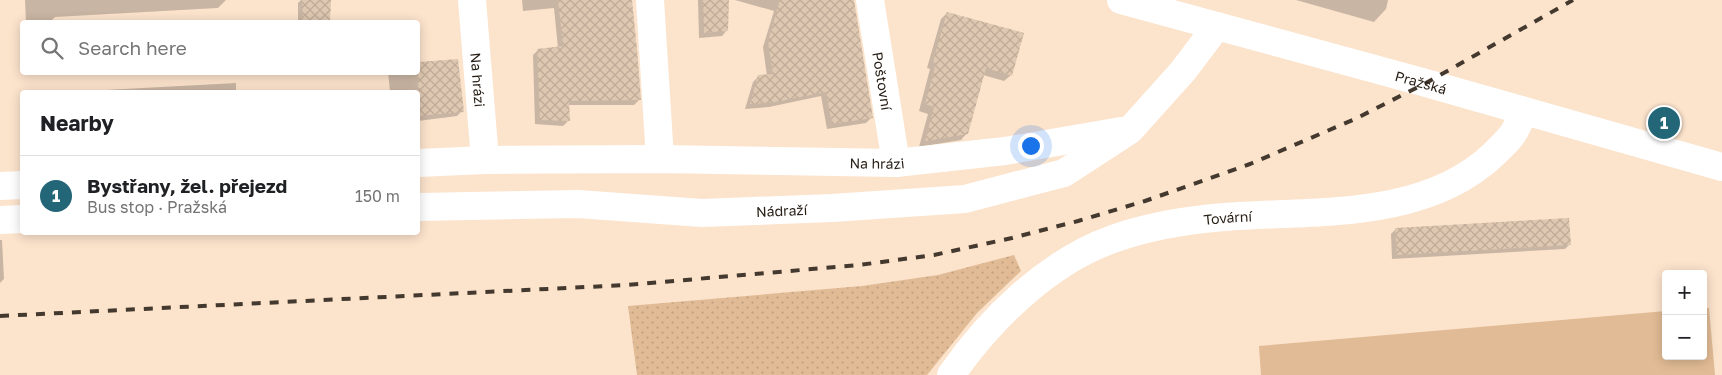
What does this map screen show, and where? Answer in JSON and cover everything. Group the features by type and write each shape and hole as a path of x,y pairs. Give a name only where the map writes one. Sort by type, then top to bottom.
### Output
{"street":[{"name":"Na hrázi","path":"472,0 485,160"},
{"path":"650,0 660,159"},
{"name":"Poštovní","path":"870,0 896,164"},
{"name":"Pražská","path":"1121,0 1179,8 1217,26 1722,167"},
{"path":"1130,130 1182,71 1217,26"},
{"name":"Tovární","path":"951,375 982,336 1034,285 1084,251 1112,239 1160,225 1222,217 1365,208 1419,196 1456,181 1485,163 1514,133 1524,111"},
{"name":"Na hrázi","path":"420,163 485,160 660,159 896,164 1005,151 1130,130"},
{"name":"Nádraží","path":"420,207 578,204 702,213 832,208 965,199 1064,174 1130,130"},
{"path":"0,186 20,185"},
{"path":"0,220 20,219"}],"shaded area":[{"path":"1014,255 1021,271 977,313 927,375 637,375 628,306 862,286 938,275"},
{"path":"1707,308 1709,308 1715,375 1261,375 1259,346 1662,311 1662,360 1707,360"}],"building":[{"path":"302,0 331,0 330,20 303,20"},
{"path":"558,0 632,0 641,100 569,101 570,121 540,120 537,49 563,46"},
{"path":"703,0 729,0 728,31 704,33"},
{"path":"780,0 854,0 873,118 832,124 826,92 775,102 750,104 758,75 773,74 768,41"},
{"path":"947,12 1024,33 1012,76 986,68 968,134 925,141 934,107 925,104 936,63 933,62"},
{"path":"458,59 464,112 420,116 418,75 420,75 420,62"},
{"path":"1569,218 1571,245 1397,255 1395,228"}],"railway":[{"path":"0,316 627,285 859,265 934,255 1078,221 1145,201 1250,164 1355,119 1426,83 1573,0"}],"place":[{"name":"Bystřany, žel. přejezd","path":"1664,123"}]}
